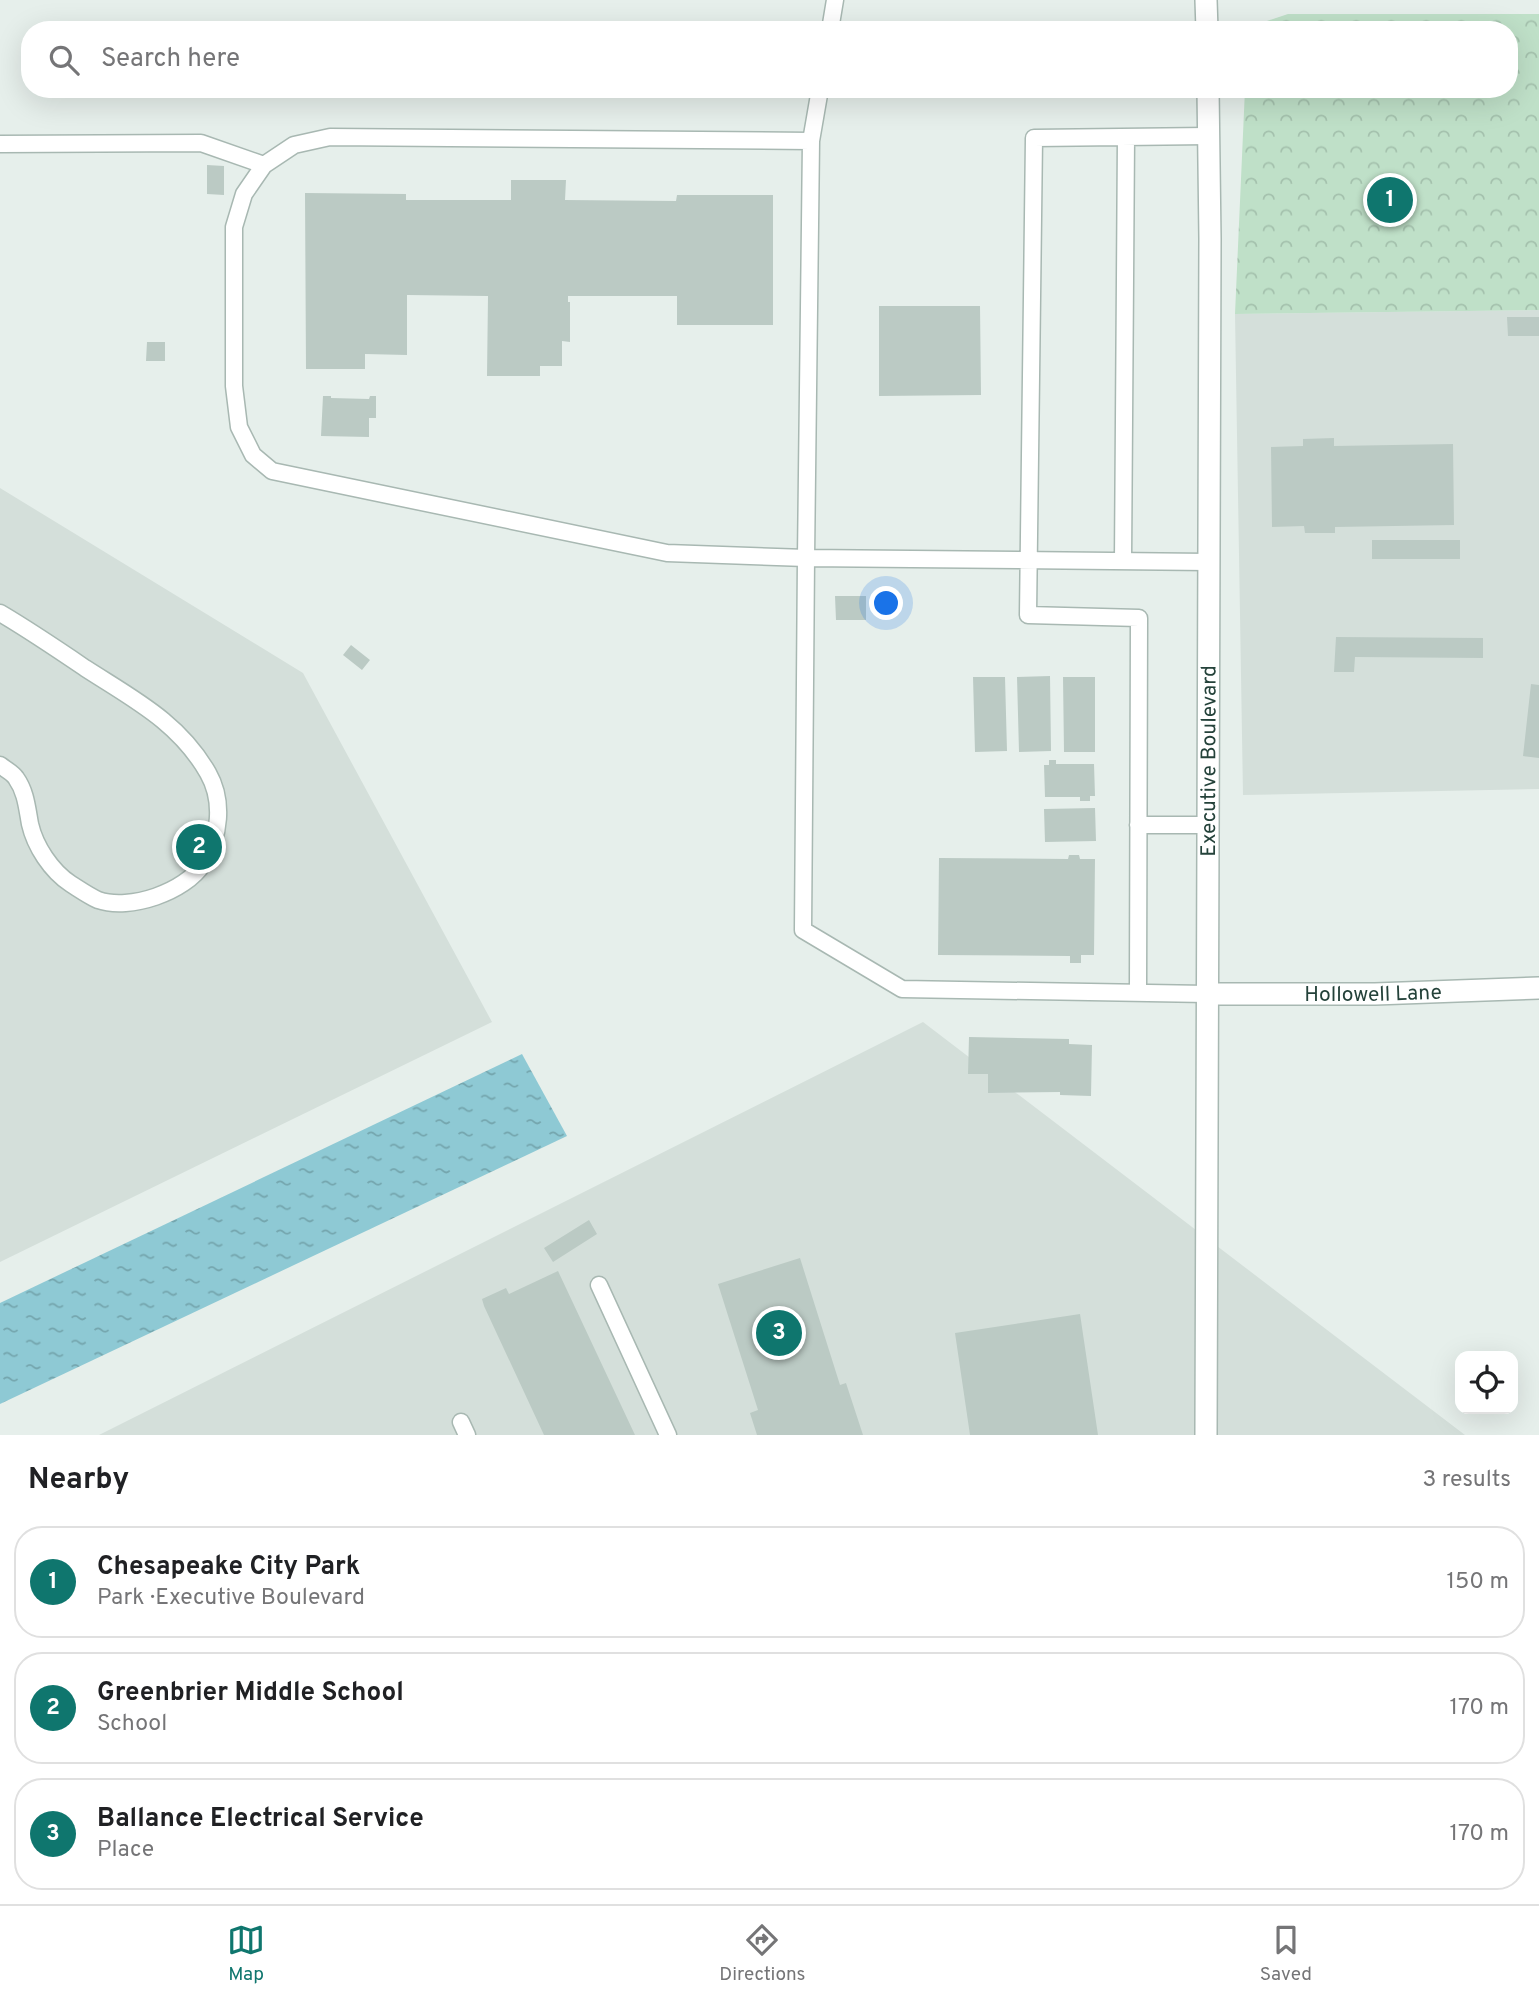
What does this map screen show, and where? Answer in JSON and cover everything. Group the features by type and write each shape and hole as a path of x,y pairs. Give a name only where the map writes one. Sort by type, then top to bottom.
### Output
{"street":[{"path":"1206,0 1207,21"},
{"name":"Executive Boulevard","path":"1206,1435 1210,239 1208,98"},
{"name":"Hollowell Lane","path":"1207,994 1376,994 1539,988"}],"lane":[{"path":"832,21 835,0"},
{"path":"818,98 811,141 803,930 902,989 1207,994"},
{"path":"1138,993 1139,618 1028,615 1034,138 1208,136"},
{"path":"811,141 330,137 294,145 264,165 244,194 234,227 233,386 239,427 253,455 272,471 667,553 806,558 1209,562"},
{"path":"1123,561 1126,137"},
{"path":"0,144 201,143 264,165"},
{"path":"0,613 167,721 192,748 210,776 219,806 216,831 202,865 181,883 159,896 129,903 99,900 68,882 45,859 31,828 26,799 16,777 0,765"},
{"path":"1139,825 1208,825"},
{"path":"599,1286 668,1435"}],"shaded area":[{"path":"1539,310 1539,789 1243,795 1235,314"},
{"path":"0,488 303,673 492,1022 0,1262"},
{"path":"923,1022 1465,1435 99,1435"}],"green space":[{"path":"1288,14 1539,14 1539,310 1235,314 1245,98 1518,98 1518,21 1267,21"}],"water":[{"path":"522,1054 567,1136 0,1404 0,1303"}],"building":[{"path":"207,165 224,166 224,195 207,194"},
{"path":"511,180 566,180 565,200 676,201 677,195 773,195 773,325 677,325 677,296 568,296 570,342 562,341 562,366 540,366 540,376 487,376 488,296 407,295 407,355 365,354 365,369 306,369 305,193 406,194 406,200 511,200"},
{"path":"879,306 980,306 981,395 879,396"},
{"path":"1507,317 1539,317 1539,336 1508,336"},
{"path":"147,342 165,342 165,361 146,361"},
{"path":"323,396 369,399 370,396 376,396 376,418 369,418 369,437 321,436"},
{"path":"1334,438 1334,446 1453,444 1454,525 1335,527 1335,533 1305,533 1304,526 1272,527 1271,447 1303,446 1303,439"},
{"path":"1372,540 1460,540 1460,559 1372,559"},
{"path":"835,596 866,596 866,620 836,620"},
{"path":"1336,637 1483,638 1483,658 1355,657 1354,672 1334,672"},
{"path":"351,645 370,660 362,670 343,655"},
{"path":"1050,676 1051,751 1019,752 1017,677"},
{"path":"973,677 1005,677 1007,751 975,752"},
{"path":"1063,677 1095,677 1095,752 1064,752"},
{"path":"1531,684 1539,685 1539,758 1523,756"},
{"path":"1049,760 1056,760 1056,764 1094,764 1095,796 1090,796 1090,801 1080,801 1080,797 1045,797 1044,765 1049,765"},
{"path":"1095,808 1096,841 1045,842 1044,809"},
{"path":"1069,855 1079,855 1080,859 1095,859 1094,955 1081,955 1081,963 1070,963 1070,956 938,955 939,858 1068,859"},
{"path":"969,1037 1069,1039 1069,1044 1092,1045 1091,1096 1060,1095 1060,1092 988,1093 988,1074 968,1074"},
{"path":"589,1220 597,1234 553,1262 544,1248"},
{"path":"800,1258 840,1385 846,1383 863,1435 757,1435 750,1413 758,1410 718,1284"},
{"path":"558,1271 635,1435 544,1435 482,1299 506,1288 509,1294"},
{"path":"1080,1314 1098,1435 970,1435 955,1333"}],"place":[{"name":"Chesapeake City Park","path":"1390,200"},
{"name":"Greenbrier Middle School","path":"199,847"},
{"name":"Ballance Electrical Service","path":"779,1333"}]}
